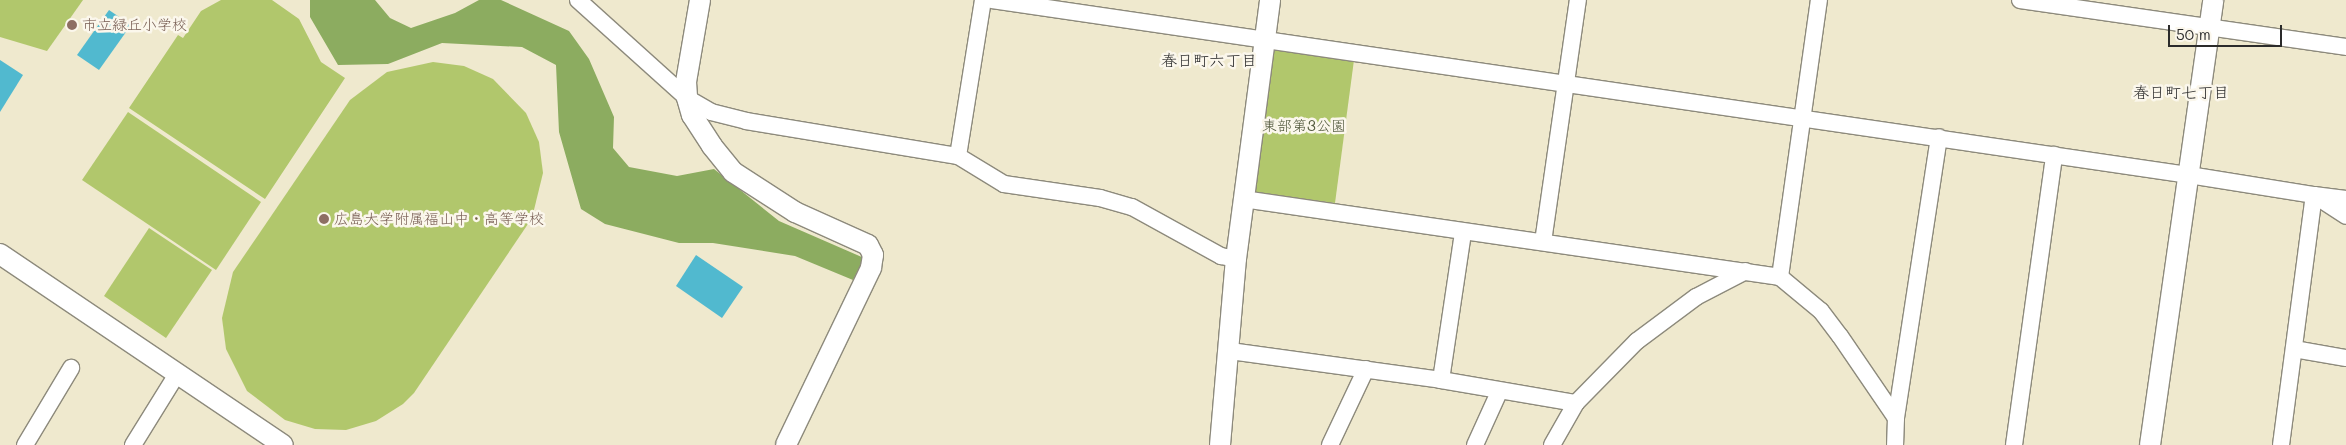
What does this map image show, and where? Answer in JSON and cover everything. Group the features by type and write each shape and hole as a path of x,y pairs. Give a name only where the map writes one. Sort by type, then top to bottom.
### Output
{"street":[{"path":"578,0 687,98 711,112 746,121 958,156 1004,184 1100,198 1132,207 1221,256 1236,259"},
{"path":"700,0 686,82 687,98 692,116 733,172 795,212 868,245 873,256 871,268 786,445"},
{"path":"958,156 983,0"},
{"path":"992,0 1802,117 2346,199"},
{"path":"1220,445 1230,351 1236,259 1270,0"},
{"path":"1543,242 1578,0"},
{"path":"1780,277 1819,0"},
{"path":"2020,0 2346,48"},
{"path":"2150,445 2213,0"},
{"path":"1895,445 1896,418 1939,138"},
{"path":"2014,445 2054,155"},
{"path":"2314,194 2346,216"},
{"path":"2282,445 2314,194"},
{"path":"1243,199 1780,277 1821,312 1896,418"},
{"path":"1441,380 1463,232"},
{"path":"0,254 283,445"},
{"path":"1552,445 1576,403 1605,371 1665,317 1733,275 1746,271"},
{"path":"2294,349 2346,358"},
{"path":"1230,351 1441,380 1500,392 1576,403"},
{"path":"26,444 71,368"},
{"path":"1330,445 1366,369"},
{"path":"133,445 178,374"},
{"path":"1475,445 1500,392"}],"green space":[{"path":"0,0 83,0 47,51 0,37"},
{"path":"221,0 272,0 299,19 321,62 345,78 265,199 129,108 178,35 183,38 201,11"},
{"path":"310,0 375,0 390,18 411,28 455,13 479,0 501,0 569,31 589,59 614,117 613,148 629,167 677,176 714,169 779,221 864,258 853,280 795,256 713,243 679,243 605,224 581,209 559,132 556,65 522,47 442,43 388,64 338,65 310,17"},
{"name":"東部第3公園","path":"1273,49 1354,60 1335,203 1254,192"},
{"path":"433,62 464,66 493,79 526,113 539,142 543,173 532,218 414,393 403,404 376,421 346,430 315,429 285,420 247,391 226,349 222,318 233,272 350,100 387,72"},
{"path":"128,112 261,202 216,270 82,180"},
{"path":"149,228 212,270 166,338 104,296"}],"water":[{"path":"109,10 131,25 99,70 77,55"},
{"path":"0,60 23,75 0,112"},
{"path":"696,255 743,287 722,318 676,286"}],"place":[{"name":"市立緑丘小学校","path":"72,25"},
{"name":"広島大学附属福山中・高等学校","path":"324,219"}],"district":[{"name":"春日町六丁目","path":"1209,60"},
{"name":"春日町七丁目","path":"2181,92"}]}
